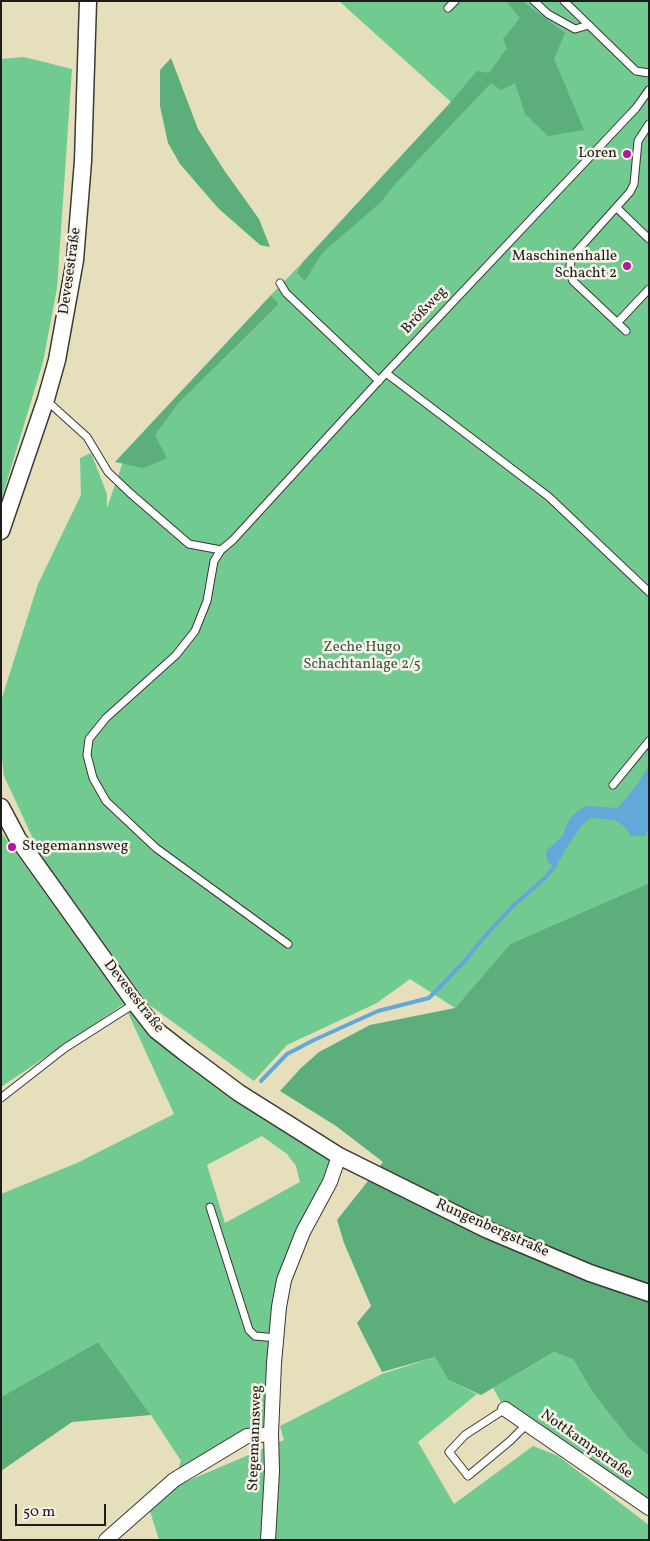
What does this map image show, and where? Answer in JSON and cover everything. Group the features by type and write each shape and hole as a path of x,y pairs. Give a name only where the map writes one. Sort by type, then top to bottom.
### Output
{"street":[{"name":"Devesestraße","path":"1,531 46,399 57,360 75,260 83,162 88,1"},
{"name":"Devesestraße","path":"1,807 18,839 134,1003 156,1030 239,1093 339,1156"},
{"name":"Rungenbergstraße","path":"339,1156 488,1230 590,1273 649,1293"},
{"name":"Stegemannsweg","path":"268,1540 272,1472 271,1434 274,1363 278,1338 279,1307 284,1280 303,1232 330,1182 339,1156"},
{"name":"Nottkampstraße","path":"505,1409 649,1508"},
{"path":"106,1540 174,1480 247,1436 271,1434"}],"lane":[{"path":"448,8 454,1"},
{"path":"534,1 548,14 575,29 588,25"},
{"path":"564,1 636,71 649,73"},
{"name":"Brößweg","path":"221,550 233,540 386,373 636,108 649,90"},
{"path":"626,331 573,281 569,266 576,251 630,192 634,184 638,141 649,124"},
{"path":"617,208 649,238"},
{"path":"280,284 286,293 379,381"},
{"path":"617,323 649,289"},
{"path":"386,373 549,497 649,592"},
{"path":"46,399 87,437 108,472 189,544 221,550 214,561 207,601 195,631 176,655 106,718 89,739 87,755 93,778 106,801 156,848 288,944"},
{"path":"613,785 649,741"},
{"path":"1,1098 65,1048 134,1003"},
{"path":"210,1206 249,1330 256,1336 278,1338"},
{"path":"505,1409 465,1435 449,1452 468,1476 510,1441 527,1424"}],"green space":[{"name":"Zeche Hugo Schachtanlage 2/5","path":"339,1 649,1 649,883 510,944 455,1008 410,979 377,1003 287,1045 254,1081 148,1004 41,856 4,776 1,750 1,701 38,584 81,495 80,458 91,453 107,494 107,508 124,459 279,304 271,295 451,102"},
{"path":"506,1 522,1 565,33 554,59 584,130 548,136 525,114 515,83 501,90 491,83 395,184 381,202 322,253 305,281 297,273 303,262 451,102 477,71 489,73 507,48 503,39 520,18"},
{"path":"24,57 72,69 57,288 43,362 1,501 1,59"},
{"path":"171,58 198,129 259,219 270,247 260,245 218,208 180,164 168,143 160,106 160,70"},
{"path":"271,295 279,304 177,405 155,435 167,458 143,468 115,462"},
{"path":"1,832 124,1004 1,1087"},
{"path":"649,883 649,1456 630,1440 593,1393 573,1359 554,1352 481,1395 448,1380 435,1357 382,1372 357,1323 371,1306 344,1243 337,1220 383,1162 336,1126 280,1091 319,1052 370,1025 455,1008 510,944"},
{"path":"124,1004 131,1005 339,1156 284,1280 271,1434 247,1436 174,1480 181,1461 151,1415 98,1342 1,1397 1,1194 77,1163 174,1114","holes":["262,1136 287,1154 296,1166 300,1182 225,1223 207,1165"]},
{"path":"98,1342 151,1415 72,1422 1,1471 1,1397"},
{"path":"554,1352 573,1359 593,1393 630,1440 649,1456 649,1508 505,1409 493,1388"},
{"path":"435,1357 448,1380 477,1394 418,1442 454,1504 533,1446 558,1456 649,1525 649,1540 159,1540 149,1508 171,1488 284,1440 280,1426 382,1374"}],"water":[{"path":"649,766 649,829 645,836 631,836 625,827 615,820 591,818 582,825 555,866 549,864 546,856 547,850 562,837 571,817 580,809 588,806 618,808"}],"waterway":[{"path":"261,1081 287,1054 314,1040 378,1011 429,998 463,963 513,906 545,878 555,866"}],"place":[{"name":"Loren","path":"627,154"},
{"name":"Maschinenhalle Schacht 2","path":"627,266"},
{"name":"Stegemannsweg","path":"12,847"}]}
